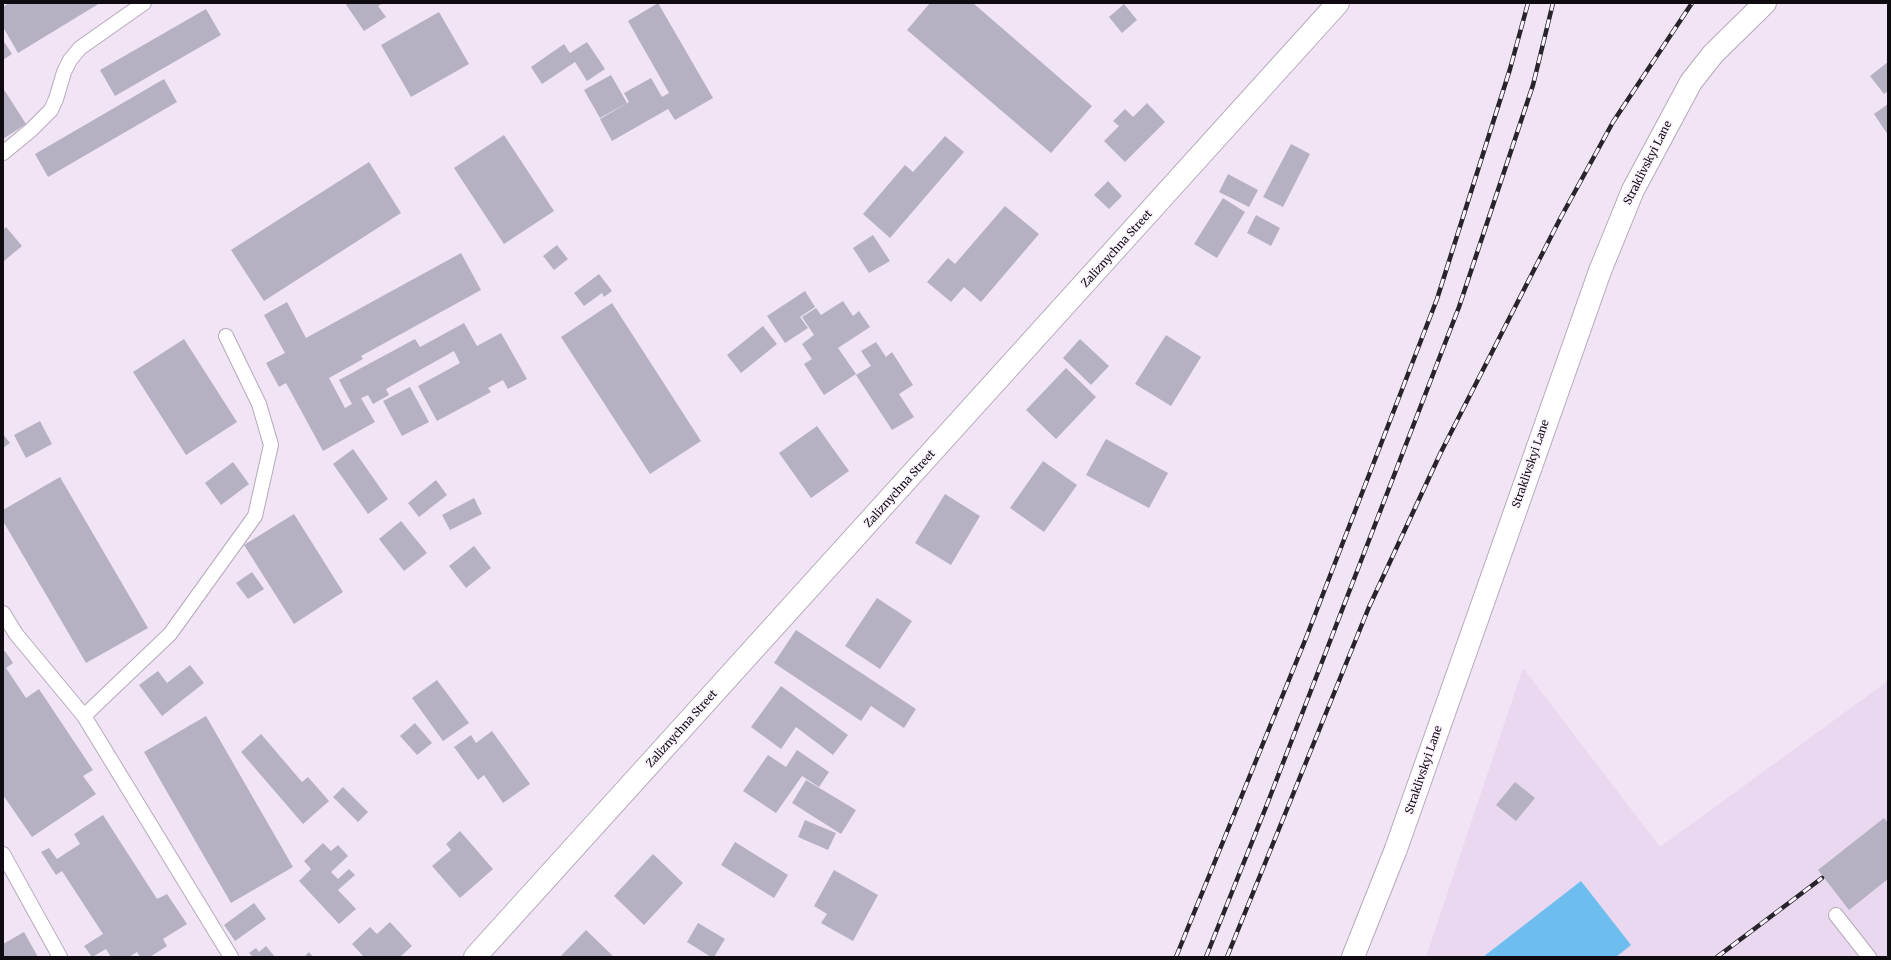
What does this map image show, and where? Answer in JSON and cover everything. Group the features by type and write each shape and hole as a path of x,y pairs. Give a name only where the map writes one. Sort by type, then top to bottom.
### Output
{"street":[{"name":"Zaliznychna Street","path":"475,957 1338,3"},
{"name":"Straklivskyi Lane","path":"1353,957 1396,849 1600,271 1633,190 1691,82 1713,54 1765,3"}],"lane":[{"path":"3,153 31,130 51,110 64,72 70,60 80,48 144,3"},
{"path":"84,716 170,634 255,516 271,445 260,404 226,336"},
{"path":"3,613 16,634 84,716 231,957"},
{"path":"3,854 60,957"},
{"path":"1836,915 1869,957"}],"shaded area":[{"path":"1523,668 1660,847 1888,681 1888,957 1426,957"}],"water":[{"path":"1581,881 1631,945 1616,957 1483,957"}],"building":[{"path":"9,3 100,3 18,53 3,27 3,7"},
{"path":"345,3 383,3 378,6 386,17 364,31"},
{"path":"658,3 713,98 675,120 668,109 612,141 600,119 629,102 624,93 651,78 662,97 669,93 628,21"},
{"path":"930,3 973,3 1092,106 1051,153 907,30"},
{"path":"1124,4 1137,20 1122,33 1109,17"},
{"path":"206,9 221,35 115,96 100,70"},
{"path":"439,12 469,64 411,97 381,45"},
{"path":"3,40 12,54 3,60"},
{"path":"587,42 605,69 587,81 575,62 542,84 531,67 564,44 570,53"},
{"path":"1888,62 1888,91 1884,94 1870,76"},
{"path":"611,75 627,103 600,118 584,90"},
{"path":"164,79 177,102 48,177 35,154"},
{"path":"3,88 26,124 3,139"},
{"path":"1147,103 1165,122 1125,162 1104,141 1119,126 1113,121 1125,109 1133,117"},
{"path":"1888,104 1888,135 1874,114"},
{"path":"504,135 554,211 504,244 454,168"},
{"path":"945,136 964,152 890,238 863,214 905,165 913,172"},
{"path":"1291,144 1310,154 1283,207 1263,197"},
{"path":"369,162 401,213 264,301 231,250"},
{"path":"1228,174 1258,190 1249,207 1219,192"},
{"path":"1108,181 1122,196 1109,209 1094,195"},
{"path":"1223,198 1245,212 1217,258 1194,244"},
{"path":"1005,206 1039,234 981,302 964,287 951,302 927,282 948,258 955,264"},
{"path":"1256,215 1280,228 1271,246 1247,233"},
{"path":"6,227 22,246 4,261 3,230"},
{"path":"873,235 890,261 869,273 853,248"},
{"path":"557,245 568,259 554,270 543,256"},
{"path":"461,253 481,290 361,356 363,359 329,378 345,408 352,404 339,380 415,339 420,347 464,323 477,346 501,333 527,379 508,389 503,380 488,388 491,392 437,421 418,386 460,363 454,351 386,389 389,395 373,404 368,395 361,398 375,422 323,451 286,383 279,387 266,363 285,353 264,315 287,302 306,338"},
{"path":"599,274 612,291 604,297 602,293 584,306 574,293"},
{"path":"805,291 815,307 800,317 808,328 785,343 767,316"},
{"path":"843,301 853,316 859,311 870,327 838,348 856,374 824,395 804,364 812,359 802,344 814,335 802,317 816,308 821,315"},
{"path":"612,303 701,441 650,474 561,337"},
{"path":"763,326 777,344 741,373 727,355"},
{"path":"1166,335 1201,357 1171,406 1135,384"},
{"path":"184,339 237,422 186,455 133,372"},
{"path":"1080,339 1109,366 1091,385 1063,358"},
{"path":"876,342 886,357 892,352 913,385 899,394 914,417 892,430 856,375 871,366 861,351"},
{"path":"1066,368 1096,397 1056,439 1026,410"},
{"path":"410,387 429,422 402,436 383,401"},
{"path":"40,421 52,444 26,458 14,435"},
{"path":"817,426 849,471 811,498 779,453"},
{"path":"3,434 10,443 3,448"},
{"path":"1106,439 1168,473 1149,508 1086,475"},
{"path":"353,449 388,499 368,514 333,464"},
{"path":"1043,461 1077,485 1044,532 1010,508"},
{"path":"233,462 249,484 221,505 205,483"},
{"path":"60,477 148,628 86,663 3,521 3,510"},
{"path":"436,480 447,495 419,517 408,503"},
{"path":"945,494 980,516 951,565 915,543"},
{"path":"474,498 482,514 450,530 442,515"},
{"path":"294,514 343,592 294,624 244,545"},
{"path":"401,521 427,553 404,571 379,539"},
{"path":"474,546 491,568 466,588 449,566"},
{"path":"252,572 264,589 248,599 236,583"},
{"path":"877,598 912,621 880,669 845,646"},
{"path":"796,630 916,709 904,728 871,706 861,721 774,663"},
{"path":"5,651 13,663 6,668 26,698 39,689 93,770 83,776 96,794 32,837 3,795 3,652"},
{"path":"190,665 204,683 162,716 139,685 158,671 167,683"},
{"path":"437,680 469,723 443,741 412,698"},
{"path":"781,686 848,735 833,755 796,727 781,749 751,727"},
{"path":"206,716 293,867 231,903 144,752"},
{"path":"415,723 432,743 417,755 400,736"},
{"path":"492,731 530,784 503,803 484,775 478,780 454,747 471,735 476,743"},
{"path":"261,734 302,782 308,777 329,801 303,824 241,752"},
{"path":"797,750 829,772 819,787 802,776 776,813 743,791 768,755 786,767"},
{"path":"806,780 856,810 841,834 792,803"},
{"path":"1515,782 1535,798 1516,821 1496,805"},
{"path":"343,787 368,812 358,822 333,797"},
{"path":"103,815 157,899 167,894 187,924 163,939 167,946 150,957 140,957 137,952 129,957 111,957 106,949 92,957 84,946 103,934 62,871 56,875 41,852 49,848 57,859 80,844 74,834"},
{"path":"1884,818 1888,823 1888,879 1849,910 1818,870"},
{"path":"805,820 836,833 828,850 798,837"},
{"path":"460,831 493,869 460,898 432,866 451,850 446,844"},
{"path":"735,842 788,875 774,898 721,865"},
{"path":"323,843 331,851 338,845 348,856 331,872 338,879 349,869 355,875 338,890 356,909 339,924 299,881 311,869 304,861"},
{"path":"653,854 683,883 644,925 614,896"},
{"path":"834,870 878,895 853,941 821,923 827,914 814,906"},
{"path":"254,903 266,919 235,941 224,925"},
{"path":"390,922 412,946 400,957 364,957 352,944 370,927 377,934"},
{"path":"698,923 725,939 714,957 711,957 687,942"},
{"path":"586,930 614,957 560,957"},
{"path":"24,932 38,957 3,957 3,944"},
{"path":"266,946 275,957 253,957 249,953 256,948 259,952"},
{"path":"309,952 313,957 304,957"}],"railway":[{"path":"1176,957 1306,638 1437,299 1510,69 1528,3"},
{"path":"1206,957 1266,807 1459,307 1533,85 1553,3"},
{"path":"1227,957 1369,607 1441,452 1561,217 1613,122 1692,3"},
{"path":"1717,957 1822,878"}]}
